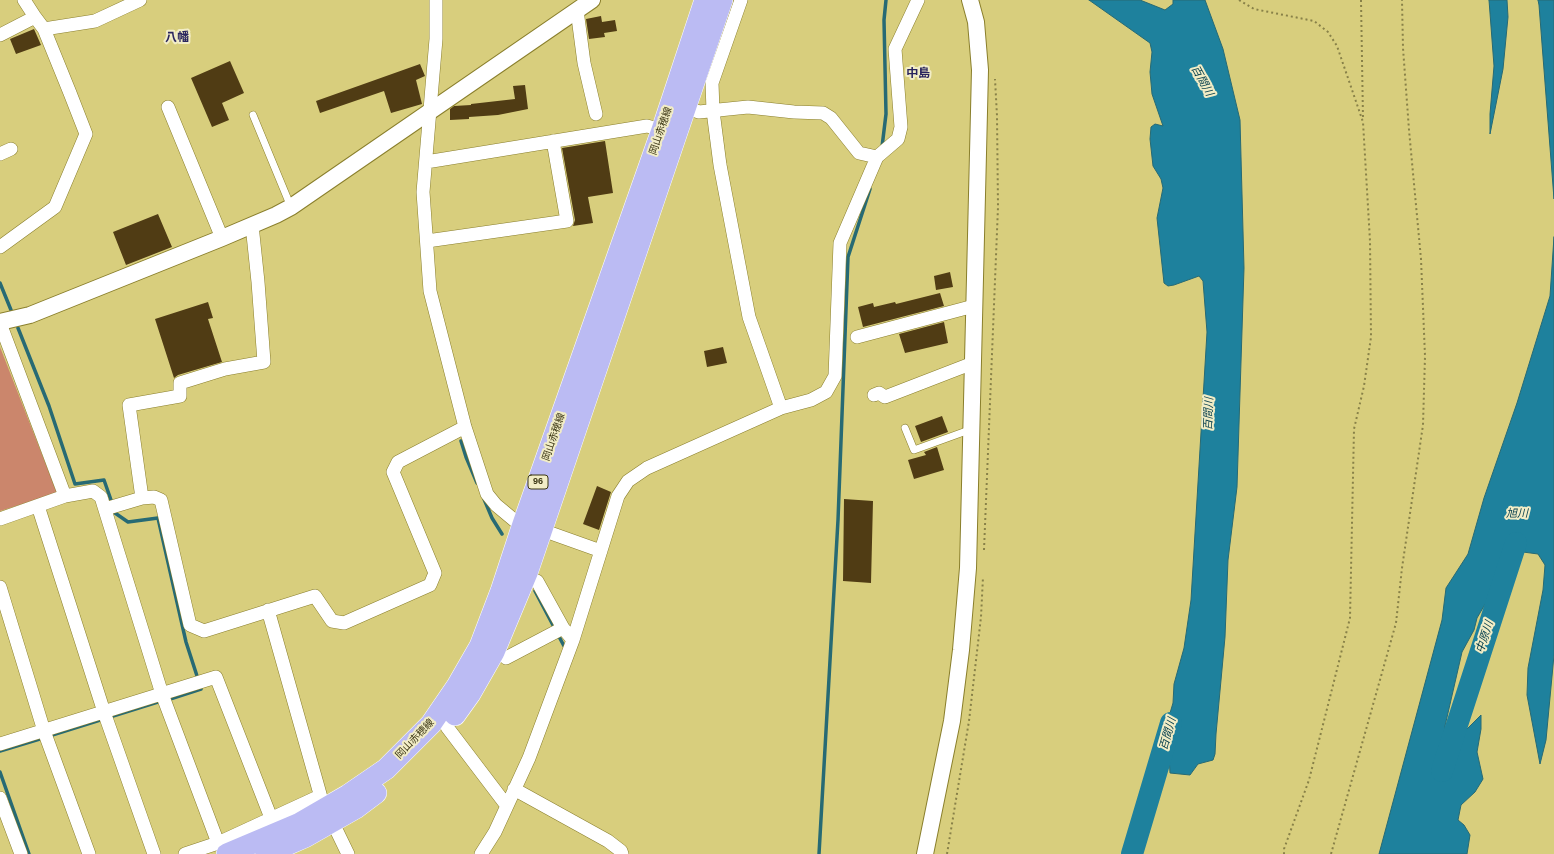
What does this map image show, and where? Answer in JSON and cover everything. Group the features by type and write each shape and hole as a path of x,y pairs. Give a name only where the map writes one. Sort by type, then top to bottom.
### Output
{"main road":[{"name":"岡山赤穂線","path":"326,808 356,808 395,780 442,734 470,694 494,652 527,573 532,527 705,0"},
{"name":"岡山赤穂線","path":"222,848 298,824 348,795 386,769 431,724 457,686 480,646 501,591 532,527 687,108 722,0"},
{"name":"岡山赤穂線","path":"266,854 305,837 326,808"}],"street":[{"path":"0,247 55,207 86,134 44,29 24,0"},
{"path":"44,29 95,21 140,0"},
{"path":"436,0 436,38 423,192 430,291 465,427 487,494 496,505 514,520 601,551"},
{"path":"65,496 0,323 30,315 222,238 291,207 592,0"},
{"path":"741,0 712,83 712,111 720,165 750,317 781,408"},
{"path":"481,854 495,832 529,758 570,647 618,496 628,481 647,468 781,408 811,400 826,392 835,376 840,243 878,157 898,139 901,127 895,49 918,0"},
{"path":"925,854 952,721 961,650 968,568 980,70 976,22 970,0"},
{"path":"577,10 584,63 596,114"},
{"path":"0,35 35,17"},
{"path":"168,107 222,238"},
{"path":"687,108 699,112 748,107 794,112 823,113 831,118 859,153 878,157"},
{"path":"426,162 647,126 662,130"},
{"path":"427,241 567,221 553,141"},
{"path":"142,498 129,406 180,396 180,382 225,369 264,362 252,225"},
{"path":"856,337 974,306"},
{"path":"874,395 879,393 885,396 973,363"},
{"path":"105,509 142,498 154,497 161,500 190,625 204,630 315,596 332,621 344,623 430,585 435,573 393,472 398,462 465,427"},
{"path":"0,519 65,496 94,491 101,497 164,699 222,848"},
{"path":"38,506 105,716 154,854"},
{"path":"537,581 559,630 570,647"},
{"path":"0,588 45,735 90,854"},
{"path":"268,610 326,808 348,854"},
{"path":"506,658 559,630"},
{"path":"0,744 45,735 164,699 199,682 216,677 271,818"},
{"path":"447,727 507,806"},
{"path":"514,789 608,841 621,851 622,854"},
{"path":"0,798 21,854"},
{"path":"185,854 222,848 271,818 326,808"}],"lane":[{"path":"253,115 291,207"},
{"path":"905,428 914,450 972,429"}],"path":[{"path":"1240,0 1254,9 1314,21 1328,32 1337,46 1363,122"},
{"path":"1283,854 1309,780 1350,618 1354,429 1364,386 1371,337 1370,241 1363,122 1361,0"},
{"path":"1331,854 1396,623 1402,568 1423,425 1425,356 1421,260 1407,108 1403,48 1402,0"}],"shaded area":[{"path":"0,347 57,493 0,511"}],"water":[{"path":"1089,0 1140,0 1165,10 1173,4 1173,0 1205,0 1223,49 1240,120 1244,268 1237,487 1228,560 1225,637 1215,754 1213,760 1198,764 1190,775 1170,773 1169,756 1159,750 1173,703 1174,684 1184,648 1191,600 1207,332 1203,281 1199,276 1174,285 1168,286 1164,283 1157,218 1163,188 1161,179 1153,166 1150,139 1151,127 1155,124 1163,126 1152,94 1150,72 1152,52 1150,43"},
{"path":"1489,0 1507,0 1508,17 1503,69 1490,134 1494,66"},
{"path":"1538,0 1554,0 1554,199 1539,5"},
{"name":"旭川","path":"1554,237 1554,655 1546,740 1540,764 1527,695 1528,668 1543,590 1545,565 1538,554 1523,552 1497,584 1477,618 1474,630 1462,652 1445,726 1445,740 1449,743 1455,741 1481,715 1481,729 1477,752 1483,779 1475,792 1461,805 1458,820 1464,825 1470,835 1467,854 1379,854 1442,620 1446,588 1468,554 1484,498 1517,403 1550,296"}],"building":[{"path":"601,16 602,22 615,20 617,31 604,33 605,37 589,39 586,19"},
{"path":"34,29 41,45 16,54 10,39"},
{"path":"230,61 244,93 222,103 229,120 212,127 191,78"},
{"path":"420,64 425,76 416,80 422,104 391,113 384,91 320,113 316,101"},
{"path":"525,85 528,109 498,115 450,120 450,109 454,106 515,99 513,86"},
{"path":"605,141 613,193 588,197 593,223 573,226 575,220 562,148"},
{"path":"158,214 172,247 126,265 113,232"},
{"path":"950,272 953,287 936,290 934,276"},
{"path":"940,293 944,306 863,327 858,307 873,303 874,307 895,302 896,304"},
{"path":"208,302 213,318 208,319 222,362 178,375 174,378 155,319"},
{"path":"944,322 948,343 905,353 899,334"},
{"path":"723,347 727,363 707,367 704,351"},
{"path":"942,416 948,432 921,442 915,426"},
{"path":"937,447 944,470 914,479 908,460 926,455 924,452"},
{"path":"597,486 611,492 599,530 583,524"},
{"path":"844,499 873,501 871,583 843,581"}],"waterway":[{"path":"882,147 886,114 884,20 886,0"},
{"path":"819,854 838,520 848,257 870,189"},
{"path":"0,283 11,310"},
{"path":"18,328 49,406 75,484 104,480 111,500"},
{"path":"461,441 477,483"},
{"path":"484,499 492,518 502,534"},
{"path":"115,513 128,522 158,518 186,642 198,679"},
{"name":"中原川","path":"1442,771 1516,543"},
{"path":"535,591 564,646 567,648"},
{"path":"167,700 201,689 200,685"},
{"path":"49,736 161,701"},
{"name":"百間川","path":"1132,854 1171,723"},
{"path":"0,751 43,738"},
{"path":"0,772 29,854"}],"district":[{"name":"八幡","path":"177,38"},
{"name":"中島","path":"918,74"}]}
